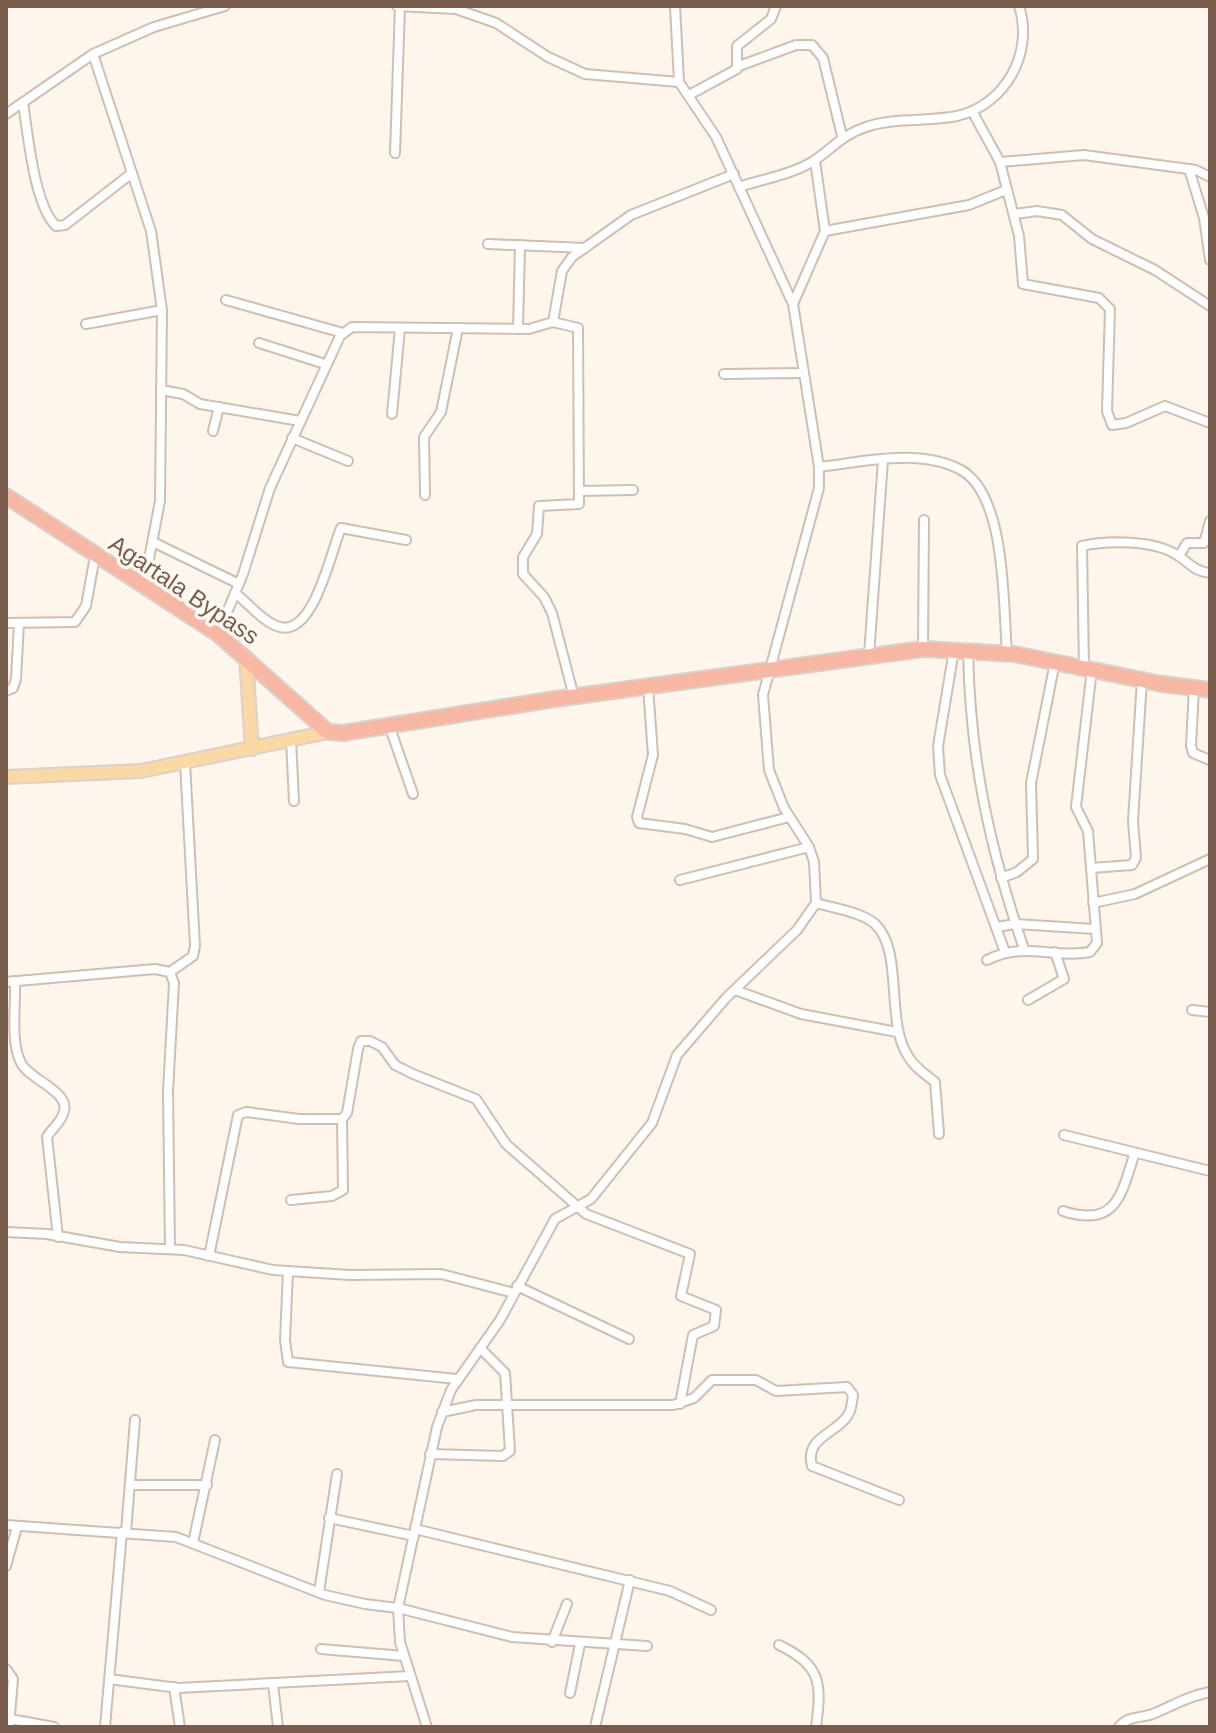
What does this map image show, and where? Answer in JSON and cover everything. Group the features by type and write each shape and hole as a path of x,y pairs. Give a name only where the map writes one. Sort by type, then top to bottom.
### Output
{"highway":[{"name":"Agartala Bypass","path":"6,496 218,634 328,732"},
{"path":"328,732 923,649 961,648 1007,653 1210,690"}],"main road":[{"path":"245,656 252,749"},
{"path":"6,777 141,771 328,732"}],"street":[{"path":"6,114 93,54 154,27 225,6"},
{"path":"395,153 398,6 456,9 496,23 548,57 585,74 679,82"},
{"path":"427,1727 404,1656 398,1608 430,1454 442,1412 457,1379 516,1290 555,1219 598,1191 644,1135 652,1123 674,1060 735,990 797,930 816,903 814,862 809,847 789,817 775,787 765,753 763,695 819,488 819,467 793,304 716,137 679,82 675,6"},
{"path":"739,66 737,46 771,19 776,6"},
{"path":"739,187 815,161 842,136 875,124 972,111 994,96 1019,62 1023,29 1019,6"},
{"path":"689,95 739,66 796,45 812,45 823,58 842,136"},
{"path":"93,54 151,231 162,310 160,501 155,543 144,585"},
{"path":"23,103 36,175 50,218 56,226 65,225 132,173"},
{"path":"972,111 1000,162 1015,214 1023,284 1099,298 1110,309 1107,411 1112,425 1126,423 1165,406 1210,423"},
{"path":"1000,162 1084,155 1189,169 1210,177"},
{"path":"793,304 825,231 815,161"},
{"path":"1189,169 1204,218 1210,260"},
{"path":"553,322 562,271 567,262 631,215 734,174"},
{"path":"825,231 969,205 1006,190"},
{"path":"1015,214 1037,211 1062,215 1092,239 1155,270 1210,306"},
{"path":"488,244 585,248"},
{"path":"518,329 520,245"},
{"path":"226,300 343,333"},
{"path":"86,324 162,310"},
{"path":"218,634 239,584 270,488 325,364 343,333 352,327 518,329 553,322 578,328 580,491 576,507 539,506 535,541 522,565 523,574 544,597 559,629 574,697"},
{"path":"392,414 400,328"},
{"path":"425,495 424,437 441,412 458,328"},
{"path":"259,343 325,364"},
{"path":"724,374 804,373"},
{"path":"161,390 183,394 200,404 300,421"},
{"path":"213,431 219,407"},
{"path":"292,438 348,461"},
{"path":"819,467 915,459 962,470 975,481 993,518 1007,653"},
{"path":"869,655 883,460"},
{"path":"580,491 633,490"},
{"path":"923,649 924,520"},
{"path":"1179,556 1187,543 1204,543 1210,521"},
{"path":"235,593 274,625 295,627 310,612 341,528 406,540"},
{"path":"155,543 239,584"},
{"path":"987,960 1005,952 1024,949 1090,952 1097,943 1088,831 1076,807 1088,669 1082,546 1137,545 1179,556 1192,569 1210,573"},
{"path":"6,623 75,622 86,606 95,556"},
{"path":"6,691 13,688 16,679 19,623"},
{"path":"961,648 971,741 1001,878 1024,949"},
{"path":"961,648 938,746 940,775 957,829 1005,952"},
{"path":"1001,878 1017,872 1033,859 1031,783 1055,662"},
{"path":"1091,868 1132,865 1136,858 1133,821 1142,680"},
{"path":"648,687 653,755 637,817 639,823 685,829 712,837 789,817"},
{"path":"1194,688 1191,746 1193,753 1210,760"},
{"path":"389,725 413,794"},
{"path":"291,739 294,801"},
{"path":"58,1237 47,1137 64,1113 65,1104 62,1097 37,1081 19,1059 11,981 155,969 170,972 193,956 195,946 185,763"},
{"path":"680,880 809,847"},
{"path":"1093,903 1135,894 1210,859"},
{"path":"816,903 866,919 882,934 888,953 897,1032 906,1055 935,1082 939,1134"},
{"path":"996,927 1016,924 1095,929"},
{"path":"1028,1000 1064,979 1055,952"},
{"path":"170,972 174,983 168,1091 170,1249"},
{"path":"735,990 801,1014 897,1032"},
{"path":"1192,1010 1210,1012"},
{"path":"291,1200 332,1196 343,1190 342,1119 347,1113 358,1049 361,1041 370,1041 382,1047 395,1065 476,1099 506,1144 595,1219 690,1254 681,1296 710,1306 716,1310 717,1319 714,1326 693,1335 680,1404"},
{"path":"209,1256 238,1115 246,1112 342,1119"},
{"path":"1064,1135 1134,1155 1210,1171"},
{"path":"1063,1211 1083,1217 1109,1211 1122,1195 1134,1155"},
{"path":"6,1232 120,1247 170,1249 288,1271 350,1275 441,1274 516,1290 629,1339"},
{"path":"288,1271 285,1340 288,1362 457,1379"},
{"path":"430,1454 507,1455 510,1451 505,1373 480,1348"},
{"path":"442,1412 466,1405 680,1404 694,1398 707,1383 721,1379 756,1380 776,1391 847,1387 853,1395 847,1418 818,1440 810,1460 812,1466 899,1500"},
{"path":"105,1727 135,1420"},
{"path":"193,1543 215,1440"},
{"path":"319,1592 337,1474"},
{"path":"130,1485 207,1485"},
{"path":"329,1518 414,1532 630,1580 689,1597 711,1610"},
{"path":"6,1525 168,1535 319,1592 365,1604 398,1608 512,1637 580,1644 647,1646"},
{"path":"6,1566 17,1527"},
{"path":"595,1727 630,1580"},
{"path":"552,1642 567,1604"},
{"path":"570,1693 580,1644"},
{"path":"779,1645 803,1656 812,1666 819,1704 816,1727"},
{"path":"321,1649 404,1656"},
{"path":"6,1669 13,1679 10,1723 54,1727"},
{"path":"109,1679 174,1687 410,1676"},
{"path":"273,1684 278,1727"},
{"path":"174,1687 180,1727"},
{"path":"1119,1727 1123,1722 1153,1714 1177,1700 1210,1692"}]}
